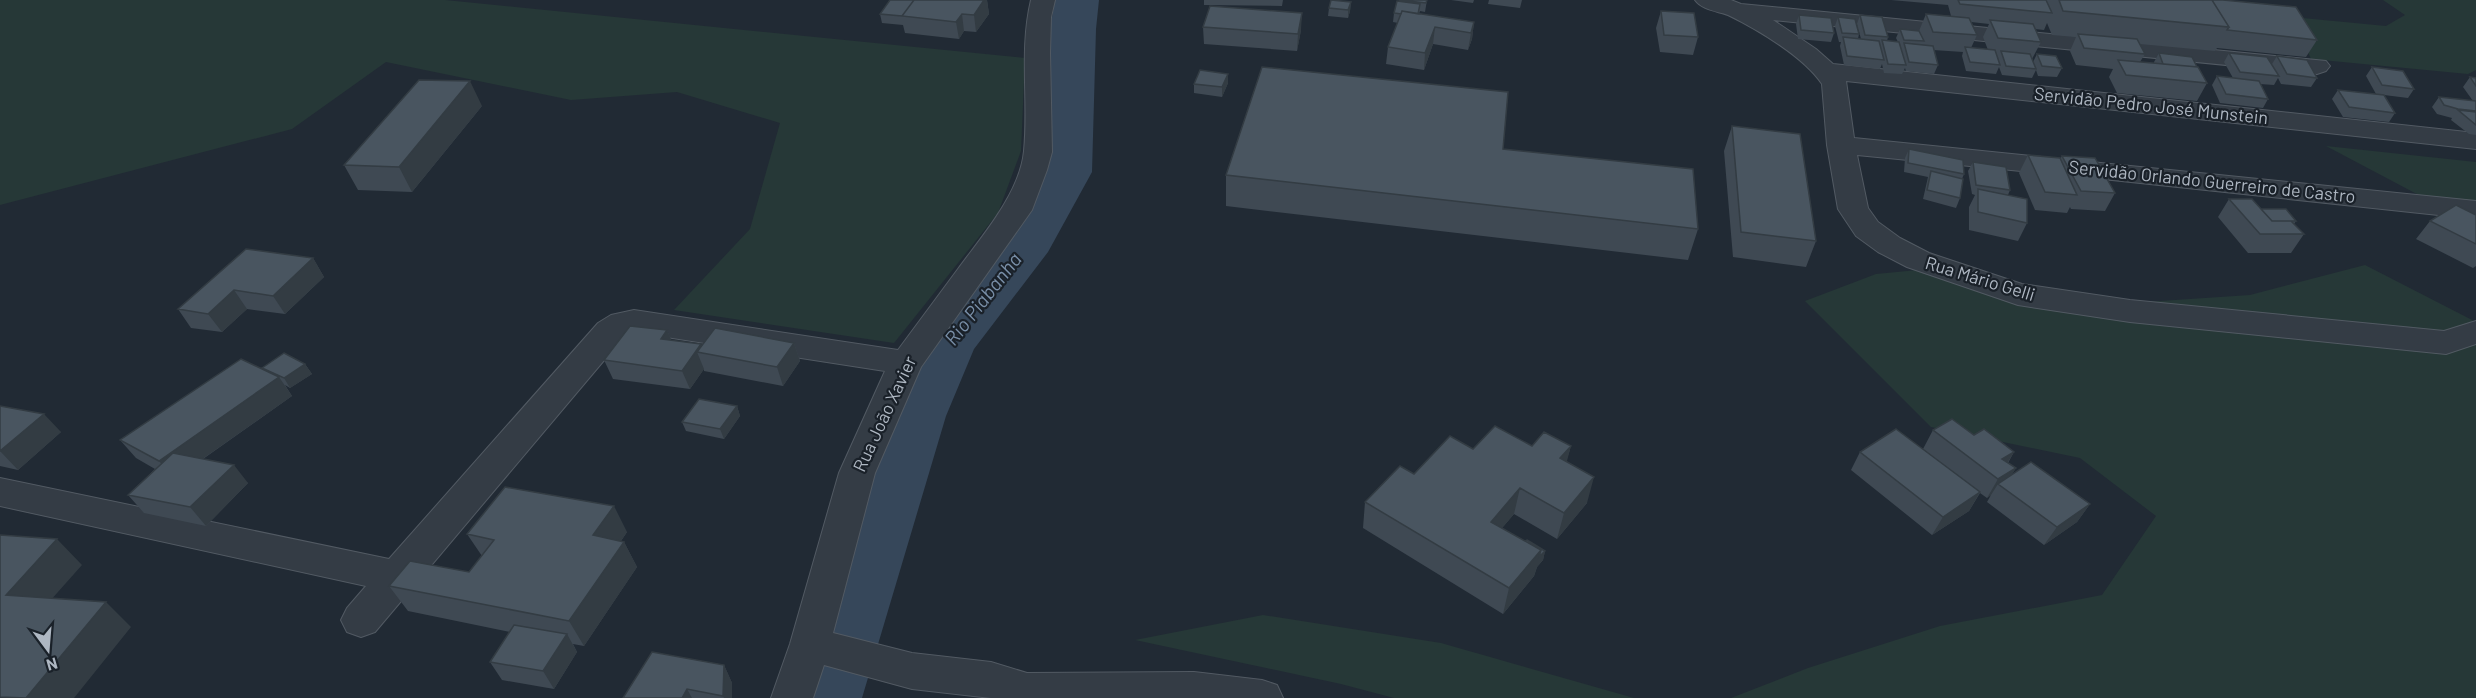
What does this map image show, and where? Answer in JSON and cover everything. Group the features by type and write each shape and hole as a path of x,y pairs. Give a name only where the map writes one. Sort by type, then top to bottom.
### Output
{"street":[{"name":"Rua João Xavier","path":"792,698 812,644 857,473 906,363 1017,210 1033,170 1038,152 1036,53 1043,0"},
{"path":"1707,0 1736,9 2317,66"},
{"path":"1736,9 1782,36 1826,71"},
{"name":"Servidão Pedro José Munstein","path":"1826,71 2476,141"},
{"name":"Rua Mário Gelli","path":"1826,71 1835,84 1841,145 1853,209 1867,229 1889,245 1918,260 2018,294 2142,312 2446,343 2476,332"},
{"name":"Servidão Orlando Guerreiro de Castro","path":"1841,145 2476,210"},
{"path":"361,620 610,332 622,323 634,321 906,363"},
{"path":"0,492 397,577"},
{"path":"812,644 912,671 991,680 1027,691 1194,690 1262,698"}],"shaded area":[{"path":"0,0 445,0 1025,58 1021,151 998,213 894,343 674,310 750,229 780,123 677,92 571,100 386,62 292,129 0,205"},
{"path":"2383,0 2476,0 2476,70 2468,74 2311,59 2292,17 2386,26 2405,15"},
{"path":"2326,146 2476,162 2476,206 2430,201"},
{"path":"2365,265 2476,322 2476,698 1731,698 1808,668 1940,626 2102,595 2156,516 2080,458 1931,427 1805,301 1876,274 1949,267 2066,302 2145,302 2250,295"},
{"path":"1263,615 1441,643 1634,698 1394,698 1341,684 1135,640"}],"building":[{"path":"890,0 914,0 902,16 880,14"},
{"path":"914,0 984,0 974,15 962,14 956,22 902,16"},
{"path":"1331,0 1351,2 1348,10 1329,8"},
{"path":"1399,0 1427,0 1426,3"},
{"path":"1958,0 2046,0 2052,13 1960,4"},
{"path":"2059,0 2212,0 2229,27 2063,11"},
{"path":"2212,0 2296,7 2317,40 2227,30 2229,27"},
{"path":"1397,1 1420,4 1418,14 1402,11 1401,14 1394,13"},
{"path":"1210,6 1302,13 1298,34 1203,27"},
{"path":"1402,11 1474,22 1471,33 1435,27 1425,53 1388,47"},
{"path":"1661,11 1694,13 1698,37 1664,35"},
{"path":"1926,14 1969,18 1977,35 1933,32"},
{"path":"1799,15 1831,18 1834,33 1801,30"},
{"path":"1860,15 1882,17 1888,37 1865,35"},
{"path":"1838,17 1855,19 1859,34 1842,33"},
{"path":"1990,20 2033,24 2041,42 1998,38"},
{"path":"1900,29 1919,31 1924,41 1904,40"},
{"path":"2078,34 2137,39 2145,54 2084,48"},
{"path":"1843,37 1879,41 1884,60 1847,56"},
{"path":"1882,40 1899,42 1906,65 1888,64"},
{"path":"1904,43 1933,46 1938,65 1909,62"},
{"path":"1965,47 1995,50 2000,65 1970,62"},
{"path":"2001,51 2030,54 2036,69 2006,66"},
{"path":"2159,53 2192,57 2197,67 2163,64"},
{"path":"2229,53 2267,57 2279,76 2240,72"},
{"path":"2037,54 2056,56 2062,68 2042,66"},
{"path":"2277,56 2307,60 2317,78 2287,74"},
{"path":"2118,60 2198,67 2207,83 2126,75"},
{"path":"1262,67 1508,92 1503,149 1693,169 1698,229 1226,175"},
{"path":"2372,67 2403,71 2414,89 2382,85"},
{"path":"1200,70 1228,74 1222,87 1194,84"},
{"path":"2217,76 2259,81 2268,99 2226,94"},
{"path":"2470,77 2476,78 2476,86"},
{"path":"419,80 470,81 399,167 344,165"},
{"path":"2338,90 2384,95 2395,113 2349,107"},
{"path":"2439,97 2476,101 2476,111 2444,105"},
{"path":"2458,110 2476,112 2476,125"},
{"path":"1732,126 1800,134 1816,241 1741,232"},
{"path":"1909,149 1963,160 1964,174 1908,163"},
{"path":"2028,155 2060,158 2077,195 2045,192"},
{"path":"2062,156 2095,158 2115,193 2081,191"},
{"path":"1973,162 2006,167 2010,190 1976,185"},
{"path":"1931,171 1963,179 1960,198 1927,190"},
{"path":"1978,189 2027,199 2027,223 1978,212"},
{"path":"2229,199 2252,199 2272,221 2291,221 2304,234 2260,234"},
{"path":"2456,205 2476,215 2476,244 2430,221"},
{"path":"2261,209 2286,209 2296,221 2272,221"},
{"path":"246,249 313,258 273,296 234,290 208,314 178,309"},
{"path":"630,326 667,330 661,339 701,344 682,371 604,360"},
{"path":"715,328 794,343 777,367 697,352"},
{"path":"284,353 305,364 284,378 262,368"},
{"path":"241,359 279,377 159,461 120,440"},
{"path":"699,399 737,406 720,429 682,422"},
{"path":"0,406 44,414 0,451"},
{"path":"1952,419 1974,435 1984,429 2014,452 2002,459 2016,468 1998,479 1933,430"},
{"path":"1495,426 1532,446 1544,432 1571,446 1560,458 1594,477 1564,513 1520,488 1491,522 1541,550 1509,588 1365,502 1400,466 1414,474 1450,436 1473,449"},
{"path":"1896,429 1980,492 1943,517 1860,452"},
{"path":"173,453 234,465 190,507 128,495"},
{"path":"2031,462 2090,504 2057,527 1998,484"},
{"path":"505,487 614,506 593,535 624,542 569,621 389,586 410,561 469,572 494,540 467,534"},
{"path":"0,535 57,539 6,595 106,602 26,698 0,697"},
{"path":"1525,541 1545,551 1539,557 1541,550"},
{"path":"514,625 567,634 543,671 490,662"},
{"path":"652,652 724,665 723,696 687,689 682,698 623,698"}],"waterway":[{"name":"Rio Piabanha","path":"824,698 914,416 947,342 1029,240 1066,172 1073,29 1077,0"}]}
